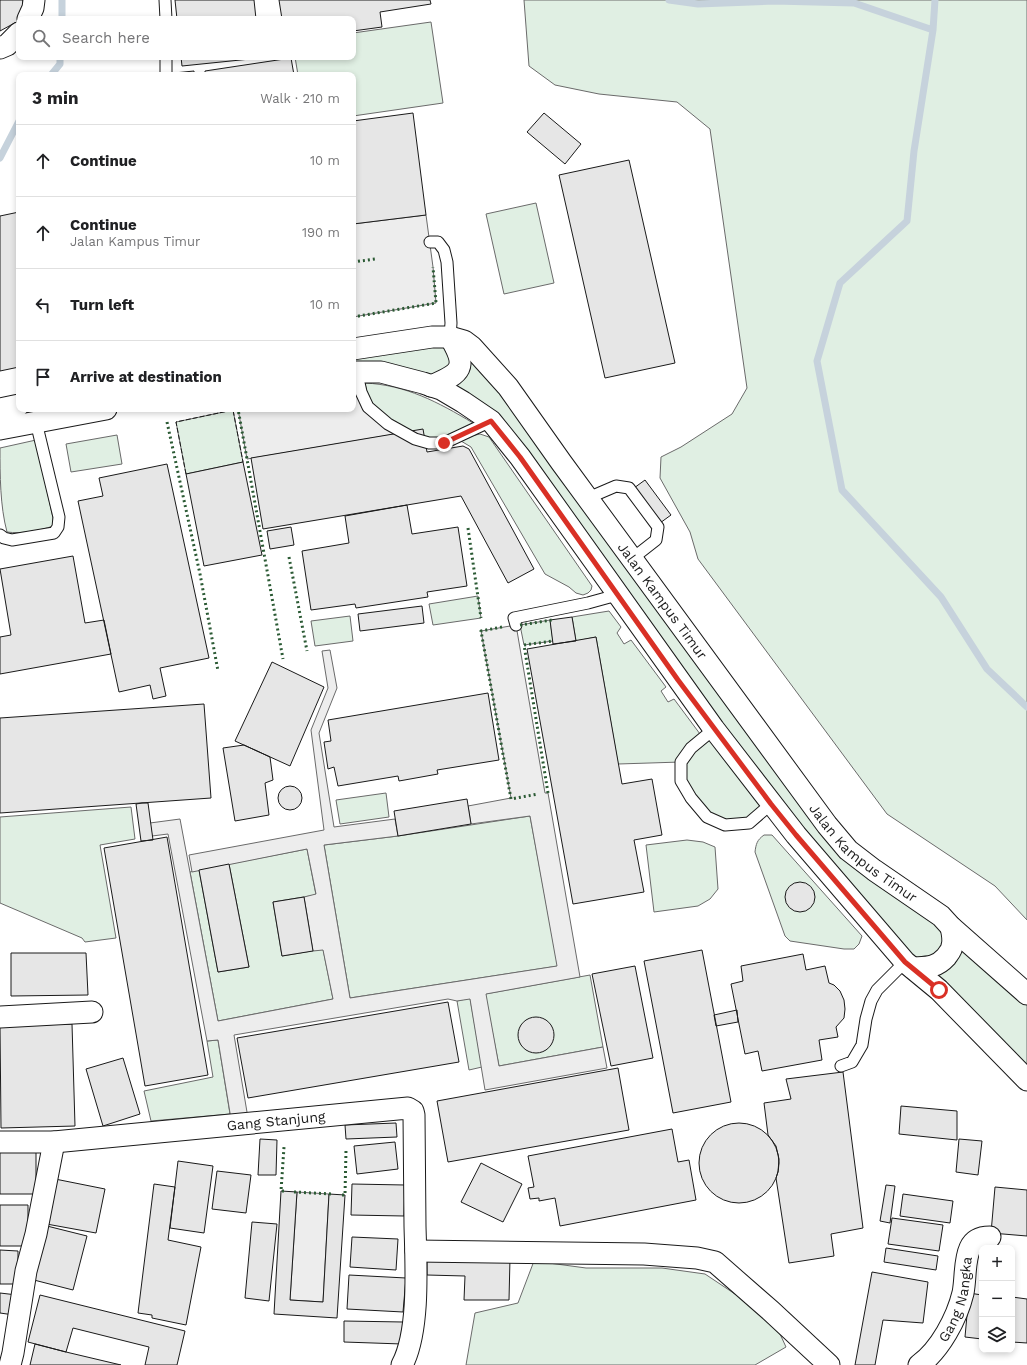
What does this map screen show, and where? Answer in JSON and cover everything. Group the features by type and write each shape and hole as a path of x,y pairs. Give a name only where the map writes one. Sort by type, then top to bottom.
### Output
{"street":[{"path":"29,16 33,8 34,0"},
{"path":"0,48 7,45 16,37"},
{"name":"Jalan Kampus Timur","path":"356,349 432,337 450,337 464,341 472,347 508,387 827,825 848,850 874,870 941,916 1027,994"},
{"path":"431,386 453,375 459,369 459,352 450,337"},
{"path":"356,372 381,372 404,377 441,389 491,421 520,457 714,729 796,835 909,965 939,990 1027,1080"},
{"path":"0,408 16,405"},
{"path":"0,429 35,415 70,412"},
{"path":"909,965 928,967 939,964 953,946 951,926"},
{"path":"0,1017 92,1012"},
{"name":"Gang Stanjung","path":"0,1142 54,1142 408,1108 413,1111 414,1115 416,1251"},
{"path":"10,1365 26,1271 36,1234 54,1142"},
{"name":"Gang Nangka","path":"919,1365 941,1342 953,1319 963,1293 970,1247 981,1237 990,1237"},
{"path":"407,1364 407,1354 415,1309 416,1251 644,1254 697,1258 715,1262 772,1310 829,1365"}],"lane":[{"path":"166,0 166,16"},
{"path":"166,60 166,72"},
{"path":"430,242 438,242 444,250 447,262 451,323 450,337"},
{"path":"356,372 361,392 368,407 388,424 415,439 444,443 491,421"},
{"path":"0,535 4,538 12,540 54,533 58,526 59,517 35,415"},
{"path":"588,498 616,486 629,488 658,527 656,540 633,558"},
{"path":"516,625 514,618 588,603 617,595"},
{"path":"714,729 691,748 681,762 681,781 691,798 707,817 725,825 749,823 771,804"},
{"path":"841,1066 852,1062 862,1045 866,1019 871,1001 877,990 909,965"}],"green space":[{"path":"524,0 1027,0 1027,920 995,886 887,814 698,559 690,532 660,478 661,457 681,447 732,414 747,388 710,129 677,102 599,94 555,85 529,66"},
{"path":"431,22 443,103 356,116 356,72 298,72 296,60 356,60 356,33"},
{"path":"536,203 554,283 504,294 486,214"},
{"path":"432,337 461,361 431,386 356,373 356,349"},
{"path":"464,341 810,803 1027,994 1027,1080 924,972 952,946 913,967 771,804 749,823 725,825 691,798 681,762 618,764 596,637 576,641 572,617 609,611 621,627 617,633 624,644 631,640 666,687 661,691 668,702 674,699 703,738 713,729 454,384"},
{"path":"365,383 380,384 408,391 447,408 473,423 454,433 442,437 422,437 402,428 369,403"},
{"path":"224,412 233,412 243,462 186,474 176,422"},
{"path":"480,434 489,437 592,586 588,593 583,595 576,593 569,587 545,574 471,447 461,441 471,436"},
{"path":"117,435 122,464 71,472 66,444"},
{"path":"36,440 53,518 53,526 30,532 7,532 0,480 0,448"},
{"path":"478,596 481,618 433,625 429,604"},
{"path":"350,616 353,641 315,646 311,621"},
{"path":"550,620 553,641 524,645 520,625"},
{"path":"386,793 389,817 340,824 336,800"},
{"path":"131,807 135,839 100,845 116,938 85,942 82,938 0,903 0,817"},
{"path":"530,816 558,966 350,998 324,845 398,836"},
{"path":"764,835 772,835 862,936 859,944 854,949 844,949 790,941 785,936 755,852 757,842"},
{"path":"687,840 703,842 715,847 718,889 710,899 698,906 654,912 646,845"},
{"path":"307,849 316,895 273,902 282,956 323,949 333,999 218,1021 190,872 199,870 218,972 249,967 229,864"},
{"path":"590,975 603,1047 499,1066 485,994"},
{"path":"470,998 482,1067 469,1070 457,1001"},
{"path":"218,1040 230,1114 151,1121 144,1091 213,1077 207,1041"},
{"path":"534,1261 586,1268 662,1268 705,1274 775,1323 786,1347 755,1365 466,1365 475,1313 518,1303"}],"shaded area":[{"path":"426,215 436,303 356,316 356,224"},
{"path":"356,389 396,434 247,459 239,412 356,412"},
{"path":"516,625 545,793 548,793 580,977 486,994 499,1066 603,1047 607,1068 485,1090 470,999 457,1001 448,999 234,1035 248,1118 231,1119 218,1040 207,1041 168,834 152,836 150,823 180,819 218,1021 333,999 323,950 313,951 304,897 316,894 307,849 192,872 189,855 324,830 311,730 328,688 322,651 330,650 337,688 319,733 334,827 395,819 398,836 324,845 350,998 557,966 530,816 471,824 468,806 511,798 481,631"},
{"path":"297,1192 329,1194 323,1302 290,1300"}],"building":[{"path":"0,0 23,0 22,16 16,16 16,22 0,31"},
{"path":"175,0 254,0 256,16 177,16"},
{"path":"279,0 430,0 431,4 380,12 382,27 356,31 356,16 282,16"},
{"path":"181,60 240,60 182,66"},
{"path":"278,60 291,60 293,72 205,72"},
{"path":"413,113 426,215 356,224 356,121"},
{"path":"544,113 581,144 565,164 527,132"},
{"path":"629,160 675,363 605,378 559,175"},
{"path":"16,213 16,368 0,371 0,216"},
{"path":"423,429 427,452 463,446 469,449 534,569 508,583 461,496 263,529 251,458"},
{"path":"243,462 262,555 204,566 186,474"},
{"path":"167,464 209,658 160,668 166,696 153,699 150,685 119,692 78,501 103,496 99,478"},
{"path":"645,480 671,515 660,523 634,488"},
{"path":"407,505 412,534 458,527 467,586 427,592 428,597 356,608 355,604 311,610 302,551 349,543 345,516"},
{"path":"291,527 294,545 270,549 267,531"},
{"path":"73,556 85,623 104,620 111,654 0,674 0,637 11,635 0,569"},
{"path":"422,606 424,623 360,631 358,614"},
{"path":"572,617 576,641 553,644 550,620"},
{"path":"596,637 622,784 652,779 662,835 634,840 644,892 573,904 527,649"},
{"path":"272,662 324,687 290,766 235,741"},
{"path":"488,693 499,760 437,770 438,774 399,781 398,776 338,786 334,767 328,769 324,742 331,741 328,720"},
{"path":"204,704 211,798 0,813 0,718"},
{"path":"244,745 270,757 273,780 265,783 269,815 235,821 223,748"},
{"path":"290,786 298,790 302,798 298,806 290,810 282,806 278,798 282,790"},
{"path":"467,799 471,824 398,836 394,811"},
{"path":"148,803 153,840 141,841 136,804"},
{"path":"167,837 208,1075 145,1086 104,848"},
{"path":"229,864 249,967 218,972 199,870"},
{"path":"800,882 811,886 815,897 811,908 800,912 789,908 785,897 789,886"},
{"path":"304,897 313,951 282,956 273,902"},
{"path":"702,950 731,1102 673,1113 644,961"},
{"path":"11,953 86,953 88,995 11,996"},
{"path":"803,954 806,970 825,966 829,983 834,985 840,991 844,1000 844,1018 836,1027 838,1037 819,1040 822,1060 762,1071 758,1051 745,1054 731,984 743,981 741,966"},
{"path":"635,966 653,1058 611,1066 592,974"},
{"path":"448,1002 459,1062 248,1098 237,1038"},
{"path":"737,1010 738,1022 716,1026 714,1015"},
{"path":"540,1017 549,1022 553,1028 553,1042 549,1048 540,1053 532,1053 523,1048 519,1042 518,1031 523,1022 529,1018"},
{"path":"72,1024 75,1126 1,1128 0,1026"},
{"path":"123,1058 140,1114 103,1126 86,1069"},
{"path":"618,1068 629,1130 448,1162 437,1101"},
{"path":"843,1072 863,1228 831,1234 834,1256 789,1263 776,1178 779,1159 776,1146 768,1135 764,1103 791,1099 786,1079"},
{"path":"901,1106 957,1111 957,1140 899,1134"},
{"path":"396,1123 397,1137 346,1139 345,1125"},
{"path":"739,1123 754,1126 767,1135 776,1148 779,1163 776,1178 767,1191 754,1200 739,1203 724,1200 711,1191 702,1178 699,1163 702,1148 711,1135 724,1126"},
{"path":"672,1129 678,1162 689,1160 696,1200 560,1226 555,1198 539,1201 539,1198 530,1199 528,1188 534,1187 528,1156"},
{"path":"260,1139 277,1140 276,1175 258,1175"},
{"path":"959,1139 982,1141 978,1175 956,1172"},
{"path":"395,1142 398,1169 357,1174 354,1146"},
{"path":"0,1149 36,1149 36,1194 0,1194"},
{"path":"178,1161 213,1166 204,1233 170,1228"},
{"path":"481,1163 522,1184 503,1222 461,1202"},
{"path":"217,1171 251,1175 246,1213 212,1209"},
{"path":"50,1178 105,1189 96,1233 41,1223"},
{"path":"154,1184 175,1187 168,1240 201,1247 186,1325 152,1318 152,1315 138,1313"},
{"path":"352,1184 405,1185 404,1216 351,1215"},
{"path":"886,1185 895,1186 890,1223 880,1221"},
{"path":"995,1187 1027,1190 1027,1236 991,1233"},
{"path":"281,1191 297,1192 290,1300 323,1302 329,1194 345,1195 337,1318 274,1314"},
{"path":"903,1194 953,1201 950,1223 900,1216"},
{"path":"0,1205 28,1205 28,1246 0,1246"},
{"path":"892,1218 943,1225 939,1251 888,1244"},
{"path":"252,1222 277,1224 269,1301 245,1298"},
{"path":"43,1225 87,1236 73,1290 30,1279"},
{"path":"352,1237 398,1239 396,1270 350,1267"},
{"path":"886,1248 938,1256 936,1270 884,1262"},
{"path":"0,1250 18,1251 18,1284 0,1284"},
{"path":"427,1257 510,1258 509,1300 464,1300 465,1276 427,1275"},
{"path":"872,1272 928,1282 923,1323 883,1320 875,1365 855,1365"},
{"path":"349,1275 406,1278 403,1312 347,1309"},
{"path":"0,1293 17,1295 14,1315 0,1313"},
{"path":"969,1293 979,1295 979,1339 965,1337"},
{"path":"40,1295 185,1331 177,1365 145,1365 149,1347 73,1328 66,1352 28,1342"},
{"path":"1015,1297 1027,1299 1027,1343 1015,1342"},
{"path":"344,1321 403,1322 402,1344 344,1342"},
{"path":"35,1344 66,1352 121,1365 30,1365"}],"waterway":[{"path":"62,0 62,16"},
{"path":"669,0 698,4 774,1 854,3 933,30"},
{"path":"935,0 933,30 914,151 907,221 840,283 817,361 842,490 941,597 987,669 1027,707"},
{"path":"53,72 60,64 60,60"},
{"path":"0,158 16,127"}],"hedge":[{"path":"356,262 375,259"},
{"path":"356,316 436,303 433,267"},
{"path":"239,412 283,659"},
{"path":"167,422 200,574 218,671"},
{"path":"468,528 481,618"},
{"path":"289,557 307,651"},
{"path":"520,625 552,620"},
{"path":"502,627 481,631 511,799 538,794"},
{"path":"548,793 524,645 553,641"},
{"path":"284,1147 281,1191 284,1191"},
{"path":"342,1195 345,1195 346,1150"},
{"path":"294,1192 332,1194"}],"fence":[{"path":"186,474 176,422 224,412"},
{"path":"233,412 243,462"}],"route":[{"path":"444,443 491,421 502,432 617,595 714,729 771,804 905,962 939,990"}]}
